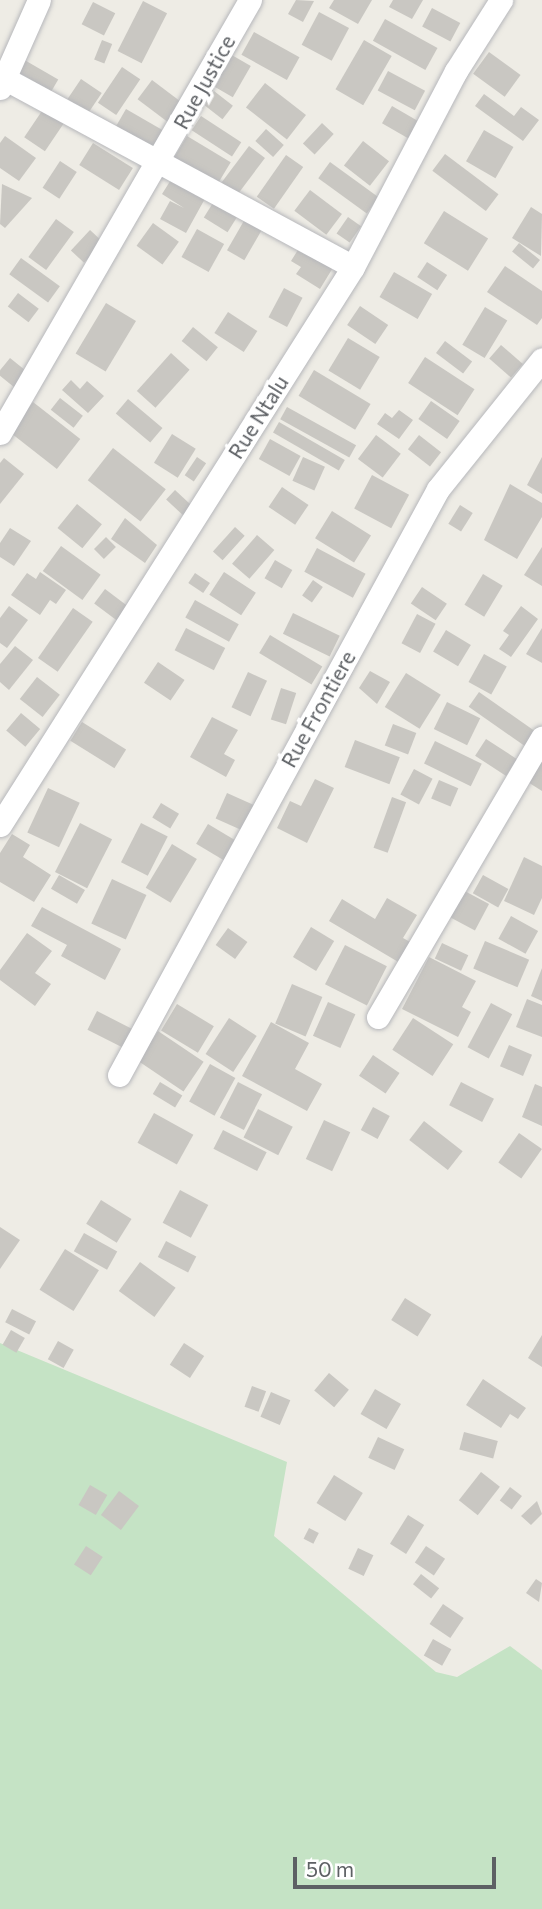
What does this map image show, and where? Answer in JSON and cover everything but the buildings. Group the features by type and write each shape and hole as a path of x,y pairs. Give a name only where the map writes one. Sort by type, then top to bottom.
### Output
{"street":[{"path":"39,0 1,81 354,267"},
{"name":"Rue Justice","path":"0,433 159,164 250,0"},
{"name":"Rue Ntalu","path":"0,825 354,267 456,71 501,0"},
{"name":"Rue Frontiere","path":"118,1075 438,489 542,359"},
{"path":"378,1017 542,738"}],"green space":[{"path":"0,1343 287,1462 274,1536 436,1672 457,1677 510,1646 542,1670 542,1909 0,1909"}]}
